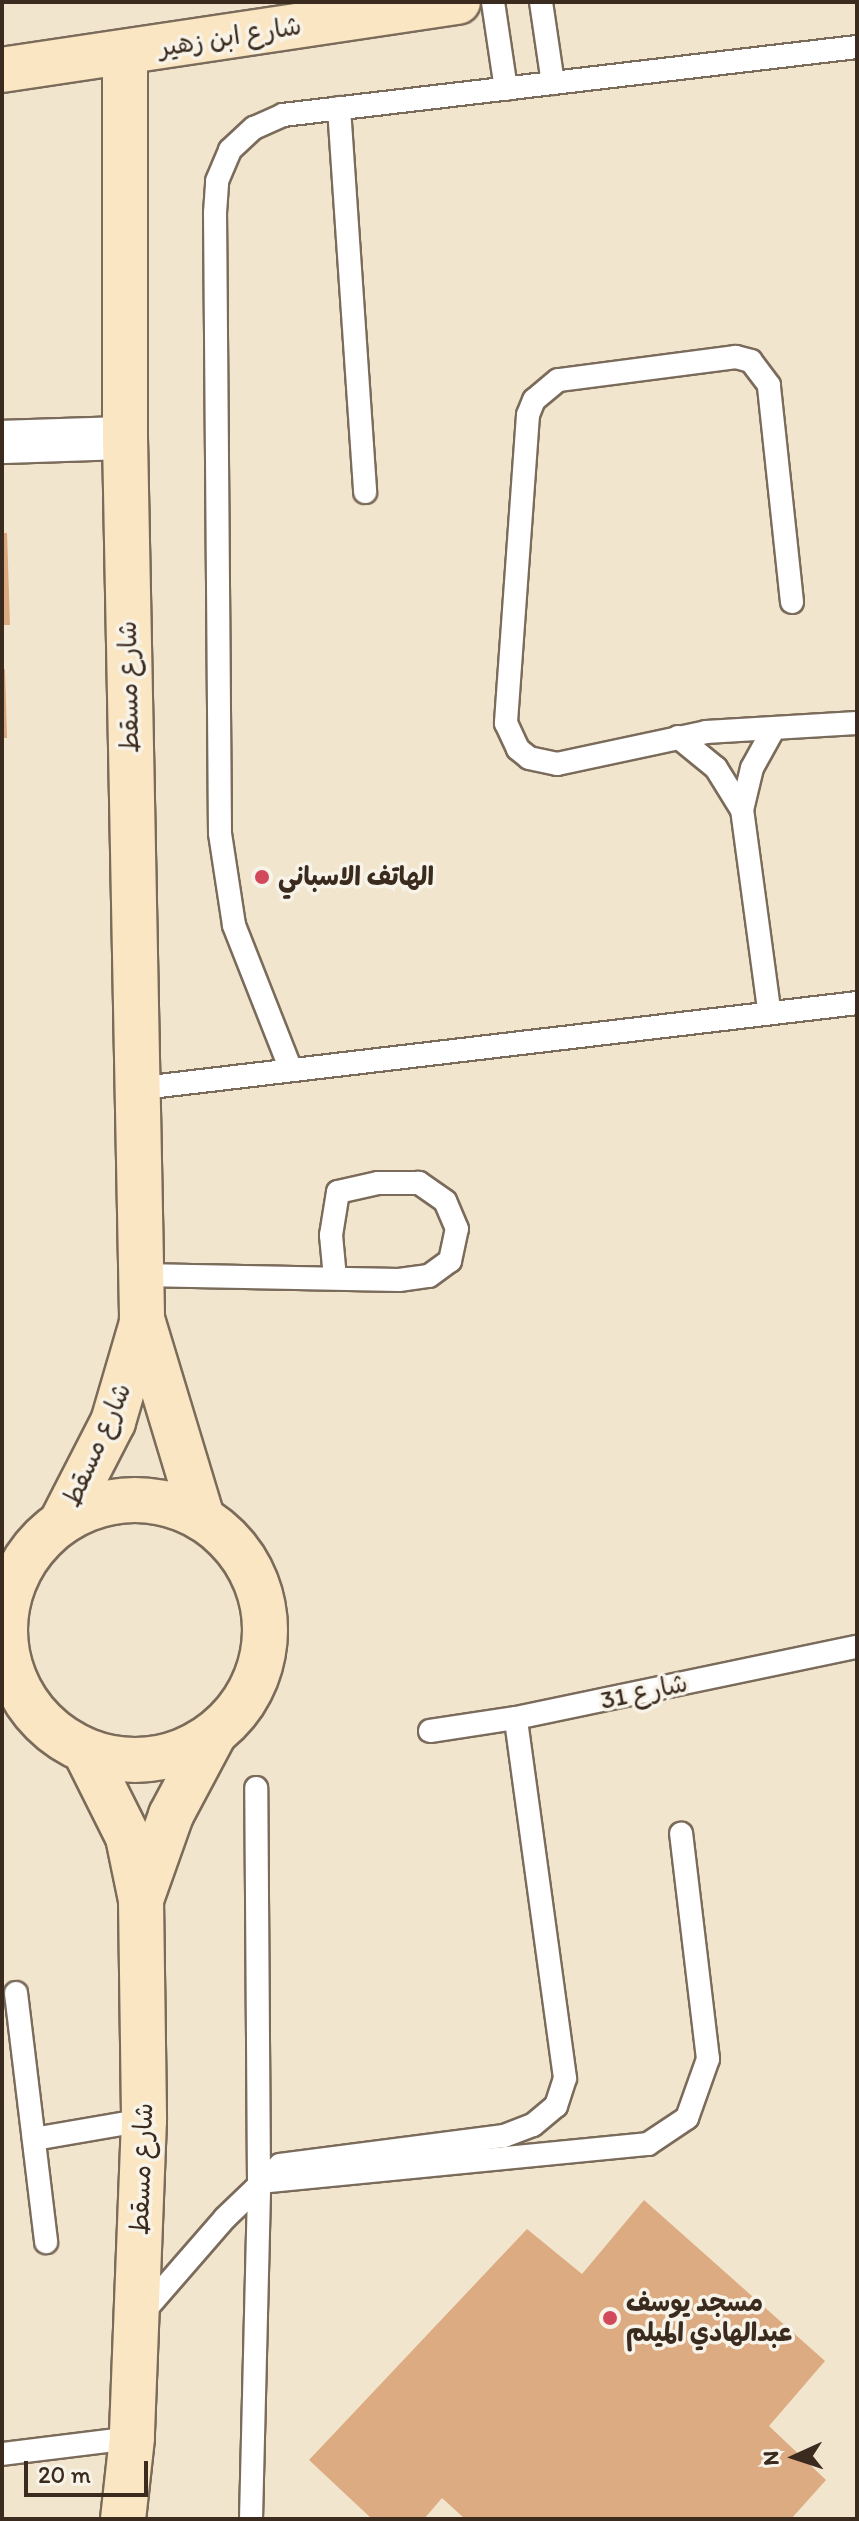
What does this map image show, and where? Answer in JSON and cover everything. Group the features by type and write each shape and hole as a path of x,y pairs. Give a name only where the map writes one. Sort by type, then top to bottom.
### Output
{"street":[{"name":"شارع ابن زهير","path":"2,70 125,54 444,3"},
{"name":"شارع مسقط","path":"125,54 125,438 134,1089 142,1319 202,1518"},
{"path":"2,442 125,438"},
{"name":"شارع مسقط","path":"61,1523 113,1422 142,1319"},
{"path":"128,1497 171,1502 202,1518 241,1552 261,1592 266,1635 259,1673 240,1708 213,1736 183,1752 151,1760 85,1751 53,1732 6,1672 4,1611 11,1585 38,1541 79,1510 128,1497"},
{"name":"شارع مسقط","path":"141,1900 171,1815 213,1736"},
{"name":"شارع مسقط","path":"85,1751 128,1837 141,1900 144,2120 132,2438 123,2519"},
{"name":"شارع مسقط","path":"132,2438 141,2519"}],"lane":[{"path":"493,2 506,89"},
{"path":"541,2 553,83"},
{"path":"291,1070 234,925 223,864 215,213 217,181 230,150 254,128 283,115 857,47"},
{"path":"339,108 365,492"},
{"path":"792,602 769,385 751,361 736,357 558,380 534,400 528,415 506,723 510,737 529,758 557,764 678,737 857,723"},
{"path":"769,1009 742,810 752,768 773,730"},
{"path":"678,737 716,768 742,810"},
{"path":"134,1089 769,1009 857,1003"},
{"path":"141,1275 335,1278 429,1276 450,1261 457,1229 445,1201 419,1183 378,1183 338,1192 331,1235 335,1278"},
{"name":"شارع 31","path":"430,1731 516,1718 857,1647"},
{"path":"137,2320 259,2182 280,2165 504,2136 533,2125 556,2106 565,2078 516,1718"},
{"path":"251,2519 259,2182 256,1788"},
{"path":"259,2182 648,2144 687,2118 708,2059 681,1834"},
{"path":"16,1993 46,2242"},
{"path":"34,2139 144,2120"},
{"path":"2,2454 132,2438"}],"building":[{"path":"2,533 7,533 10,625 2,625"},
{"path":"2,669 5,669 7,738 2,738"},
{"name":"مسجد يوسف عبدالهادي الميلم","path":"644,2200 825,2361 769,2426 826,2480 791,2519 465,2519 442,2498 424,2519 372,2519 309,2460 527,2229 582,2274"}],"place":[{"name":"الهاتف الاسباني","path":"262,877"},
{"name":"مسجد يوسف عبدالهادي الميلم","path":"610,2318"}]}
